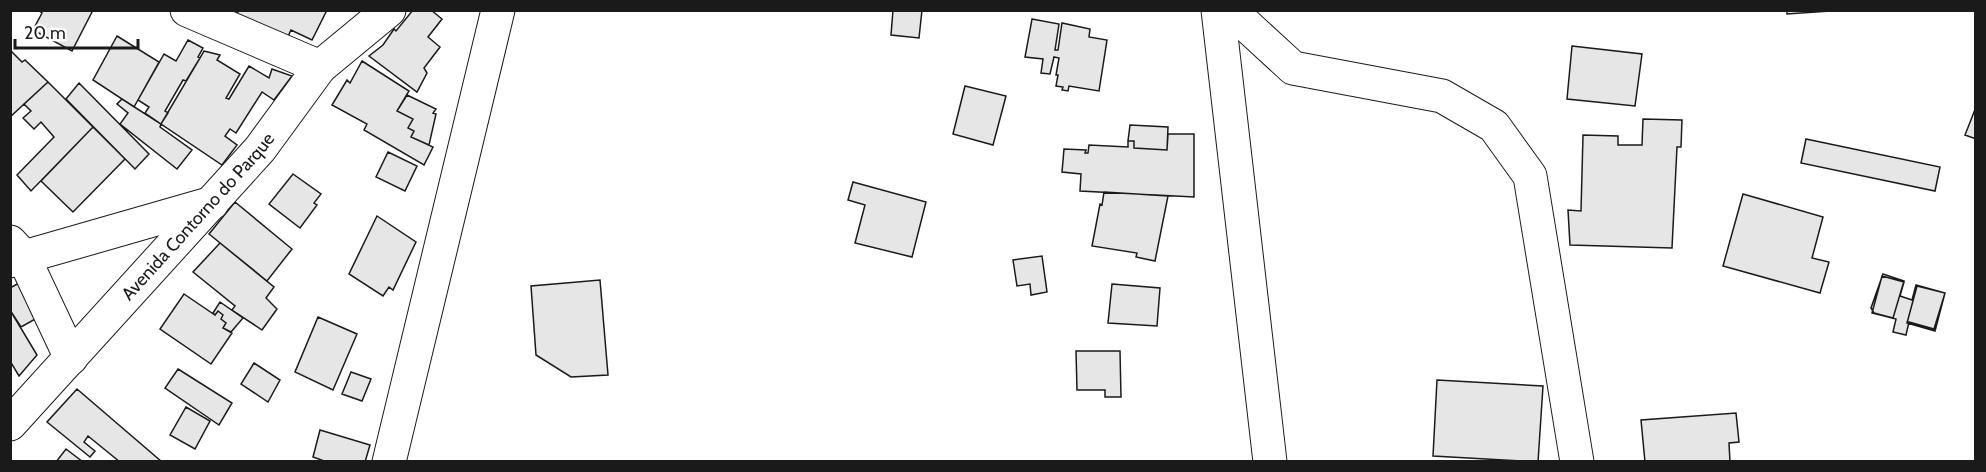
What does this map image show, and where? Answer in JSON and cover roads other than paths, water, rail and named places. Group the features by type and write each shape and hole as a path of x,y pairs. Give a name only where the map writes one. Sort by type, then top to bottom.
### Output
{"street":[{"path":"187,10 320,67"},
{"name":"Avenida Contorno do Parque","path":"10,424 260,149 320,67 388,10"},
{"path":"389,462 498,10"},
{"path":"1218,10 1270,462"},
{"path":"1230,10 1293,68 1442,96 1494,126 1530,176 1577,462"},
{"path":"71,358 15,253 212,203"}]}
